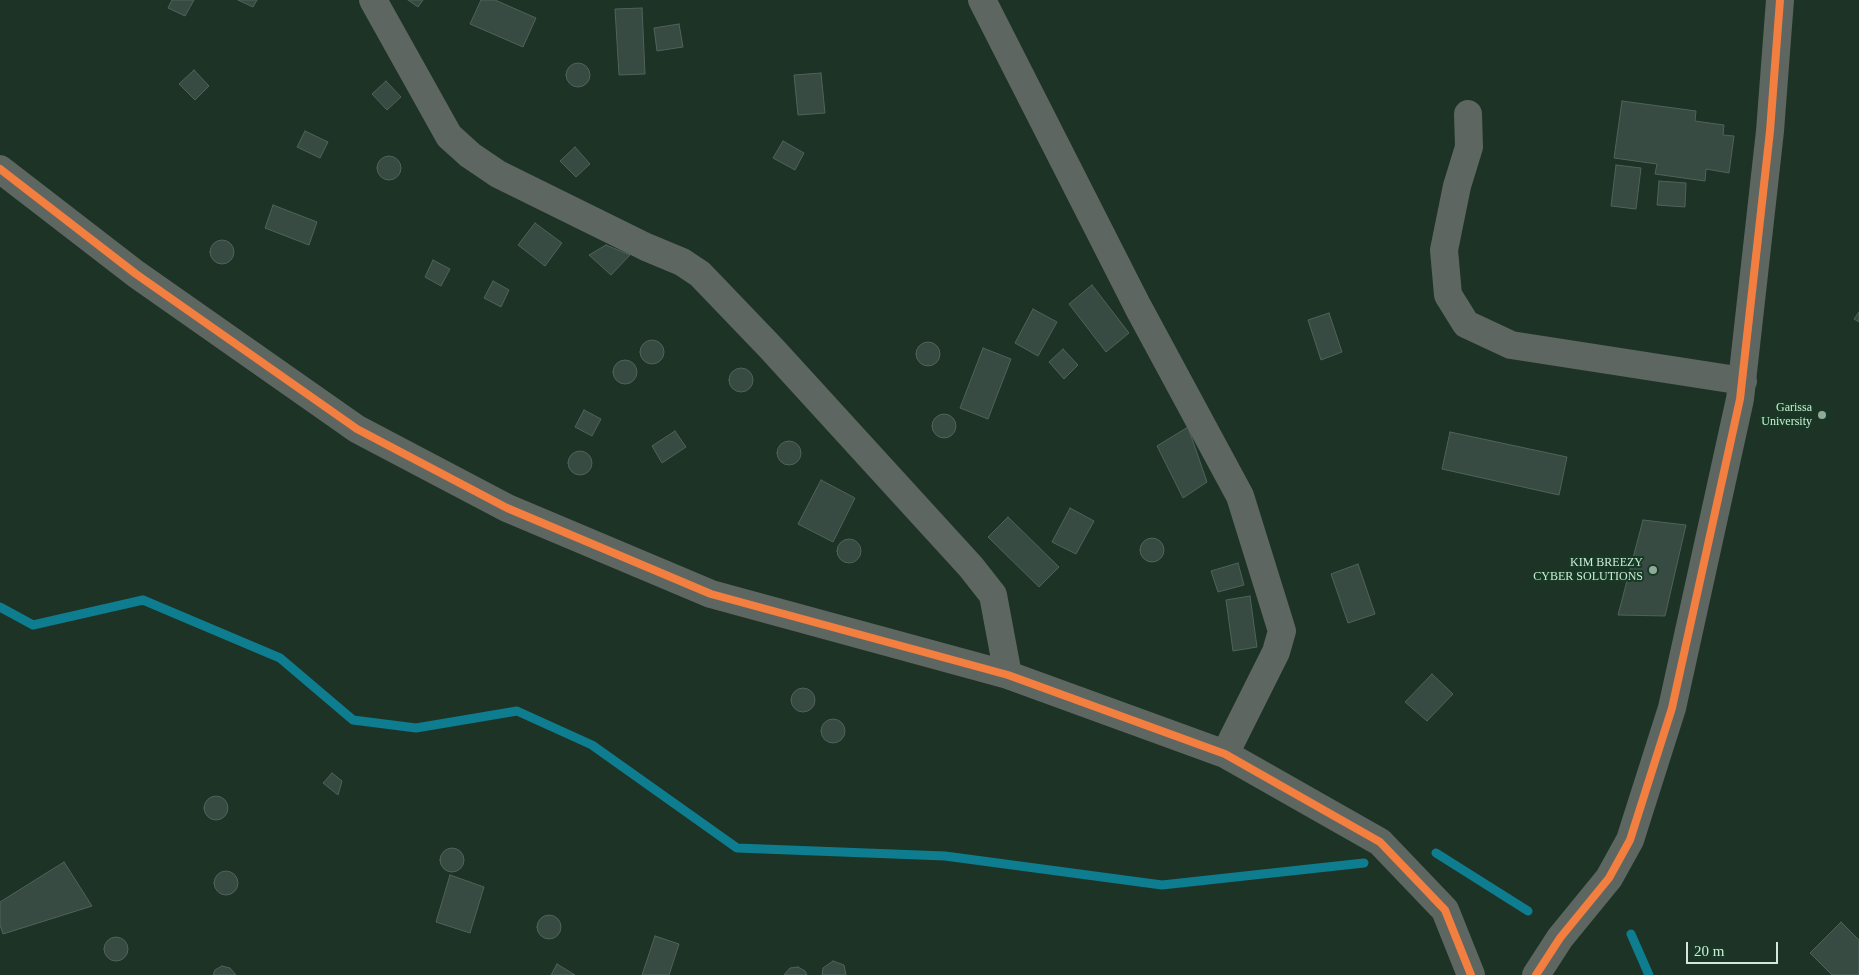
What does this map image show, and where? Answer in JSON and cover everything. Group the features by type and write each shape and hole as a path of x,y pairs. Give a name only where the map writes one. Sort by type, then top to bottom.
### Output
{"street":[{"path":"372,0 449,136 470,155 498,174 646,247 682,262 700,274 771,348 971,567 993,595 1008,675"},
{"path":"982,0 1138,307 1240,496 1282,631 1276,652 1225,754"},
{"path":"1536,975 1560,938 1609,878 1630,840 1672,708 1740,399 1770,131 1780,0"},
{"path":"1468,114 1469,147 1457,186 1444,250 1448,296 1466,324 1511,345 1742,381"},
{"path":"0,169 136,274 357,429 507,508 712,594 1008,675 1225,754 1380,842 1445,910 1471,975"}],"building":[{"path":"172,0 194,0 185,16 168,8"},
{"path":"238,0 257,0 253,7"},
{"path":"408,0 423,0 418,7"},
{"path":"481,0 495,0 536,18 523,47 470,24"},
{"path":"642,8 645,74 619,75 615,9"},
{"path":"679,24 683,47 657,51 654,28"},
{"path":"578,63 587,66 590,75 587,84 578,87 569,84 566,75 569,66"},
{"path":"194,70 209,86 195,100 179,84"},
{"path":"821,73 825,113 798,115 794,75"},
{"path":"386,81 401,97 387,110 372,94"},
{"path":"1622,101 1696,111 1695,121 1724,125 1723,135 1734,136 1729,173 1706,169 1705,181 1655,174 1657,164 1614,158"},
{"path":"305,131 328,142 320,158 297,147"},
{"path":"783,141 804,153 795,170 773,158"},
{"path":"575,147 590,164 576,177 560,161"},
{"path":"389,156 398,159 401,168 398,177 389,180 380,177 377,168 380,159"},
{"path":"1616,165 1641,168 1636,209 1611,206"},
{"path":"1659,181 1686,183 1685,207 1657,205"},
{"path":"273,205 317,222 309,245 265,228"},
{"path":"535,223 562,243 545,266 518,245"},
{"path":"222,240 231,243 234,252 231,261 222,264 213,261 210,252 213,243"},
{"path":"606,245 630,255 611,275 589,255"},
{"path":"433,260 450,269 441,286 425,277"},
{"path":"493,281 509,290 501,307 484,298"},
{"path":"1092,285 1129,333 1106,352 1069,304"},
{"path":"1033,309 1057,322 1038,356 1015,343"},
{"path":"1859,312 1859,322 1854,319"},
{"path":"1329,313 1342,352 1321,360 1308,320"},
{"path":"652,340 661,343 664,352 661,361 652,364 643,361 640,352 643,343"},
{"path":"928,342 937,345 940,354 937,363 928,366 919,363 916,354 919,345"},
{"path":"983,348 1011,359 988,419 960,408"},
{"path":"1063,349 1078,365 1064,379 1049,362"},
{"path":"625,360 634,363 637,372 634,381 625,384 616,381 613,372 616,363"},
{"path":"741,368 750,371 753,380 750,389 741,392 732,389 729,380 732,371"},
{"path":"584,410 601,419 592,436 575,427"},
{"path":"944,414 953,417 956,426 953,435 944,438 935,435 932,426 935,417"},
{"path":"1188,427 1207,482 1183,498 1157,446"},
{"path":"675,431 686,447 662,463 652,446"},
{"path":"1450,432 1567,457 1559,495 1442,469"},
{"path":"789,441 798,444 801,453 798,462 789,465 780,462 777,453 780,444"},
{"path":"580,451 589,454 592,463 589,472 580,475 571,472 568,463 571,454"},
{"path":"821,480 855,498 833,542 798,524"},
{"path":"1070,508 1094,521 1076,554 1052,542"},
{"path":"1008,517 1059,567 1039,587 988,537"},
{"name":"KIM BREEZY CYBER SOLUTIONS","path":"1643,520 1686,525 1665,616 1618,615"},
{"path":"1152,538 1161,541 1164,550 1161,559 1152,562 1143,559 1140,550 1143,541"},
{"path":"849,539 858,542 861,551 858,560 849,563 840,560 837,551 840,542"},
{"path":"1238,563 1244,585 1218,592 1211,571"},
{"path":"1358,564 1375,614 1348,623 1331,574"},
{"path":"1250,596 1257,647 1233,651 1226,600"},
{"path":"1432,674 1453,694 1427,721 1405,702"},
{"path":"803,688 812,691 815,700 812,709 803,712 794,709 791,700 794,691"},
{"path":"833,719 842,722 845,731 842,740 833,743 824,740 821,731 824,722"},
{"path":"332,773 342,781 338,795 323,783"},
{"path":"216,796 225,799 228,808 225,817 216,820 207,817 204,808 207,799"},
{"path":"452,848 461,851 464,860 461,869 452,872 443,869 440,860 443,851"},
{"path":"64,862 92,906 3,934 0,925 0,902"},
{"path":"226,871 235,874 238,883 235,892 226,895 217,892 214,883 217,874"},
{"path":"450,875 484,887 470,933 436,922"},
{"path":"549,915 558,918 561,927 558,936 549,939 540,936 537,927 540,918"},
{"path":"1841,922 1859,940 1859,975 1832,975 1810,953"},
{"path":"655,936 679,944 669,975 642,975"},
{"path":"116,937 125,940 128,949 125,958 116,961 107,958 104,949 107,940"},
{"path":"833,961 844,965 846,975 822,975 823,968"},
{"path":"557,964 575,975 551,975"},
{"path":"222,966 230,968 236,975 213,975 215,970"},
{"path":"798,967 805,971 807,975 784,975 790,968"}],"waterway":[{"path":"0,607 33,625 143,600 280,658 353,720 416,728 517,711 592,745 737,848 945,856 1162,885 1364,863"},
{"path":"1436,853 1528,911"},
{"path":"1631,934 1649,975"}],"cycle path":[{"path":"1536,975 1560,938 1609,878 1630,840 1672,708 1740,399 1770,131 1780,0"},
{"path":"0,169 136,274 357,429 507,508 711,594 1008,675 1225,754 1380,842 1445,910 1471,975"}],"place":[{"name":"Garissa University","path":"1822,415"},
{"name":"KIM BREEZY CYBER SOLUTIONS","path":"1653,570"}]}
